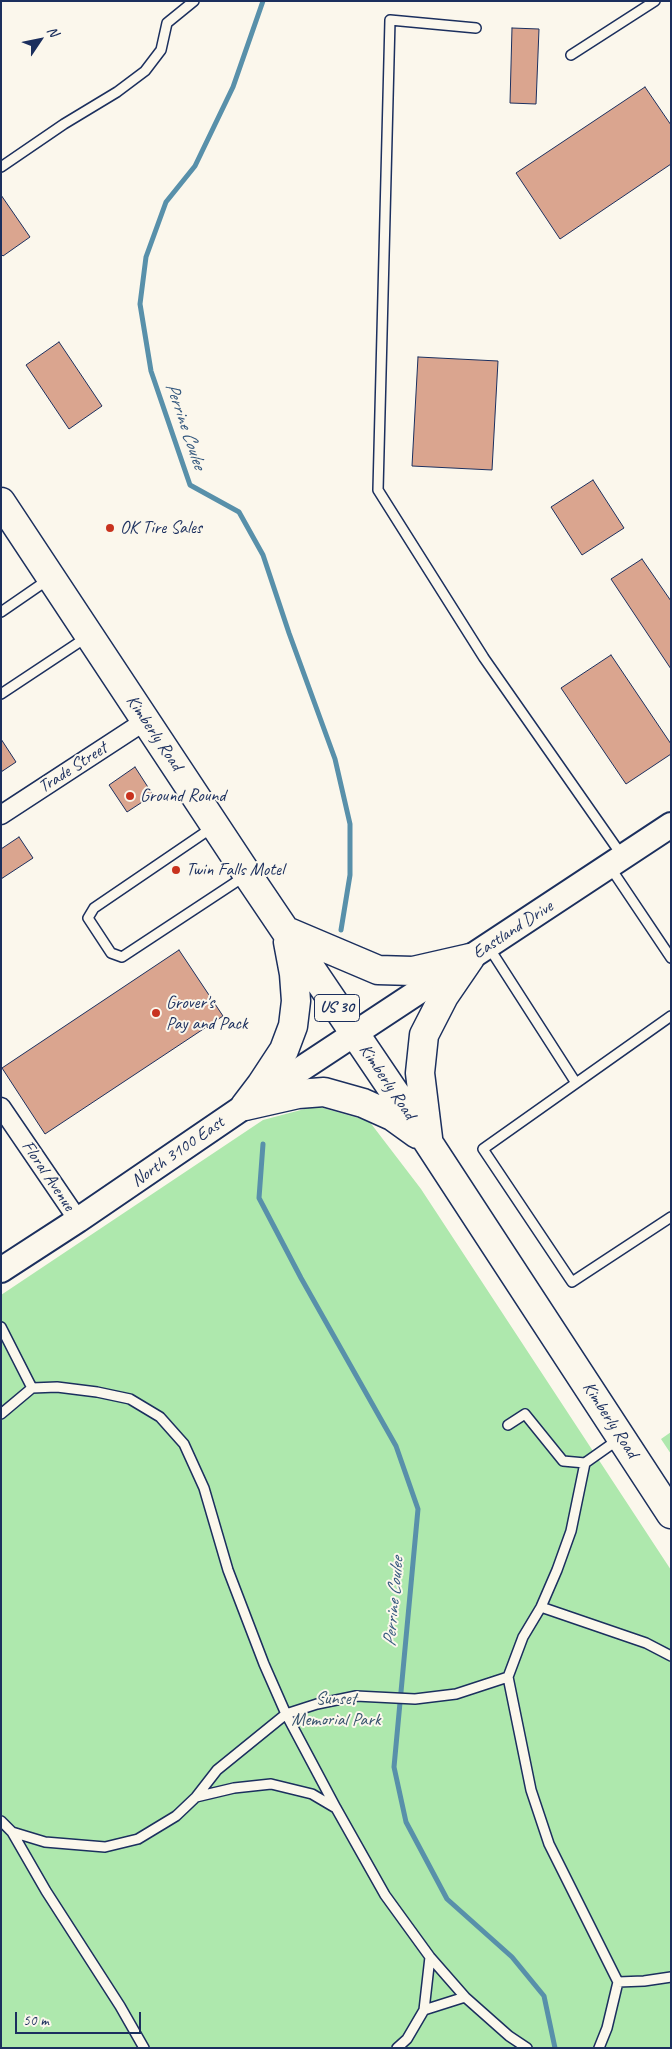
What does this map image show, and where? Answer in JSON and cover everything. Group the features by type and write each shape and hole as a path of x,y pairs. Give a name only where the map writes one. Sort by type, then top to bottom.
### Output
{"main road":[{"name":"Kimberly Road","path":"5,515 51,578 247,874 428,1142 671,1514"},
{"name":"Eastland Drive","path":"355,1034 671,826"},
{"path":"286,931 378,970 413,971 479,952"},
{"path":"245,1106 284,1050 292,1026 296,1001 294,974 286,931"},
{"path":"428,1142 420,1073 424,1035 444,996 479,952"},
{"name":"North 3100 East","path":"1,1270 355,1034"},
{"path":"245,1106 298,1094 324,1092 363,1103 392,1116 428,1142"}],"street":[{"name":"Trade Street","path":"1,815 145,720"},
{"name":"Floral Avenue","path":"1,1106 78,1220"}],"lane":[{"path":"1,167 64,124 117,92 145,70 161,50 167,23 194,1"},
{"path":"571,55 655,1"},
{"path":"476,28 390,20 378,490 484,658 617,862 671,958"},
{"path":"1,612 51,578"},
{"path":"1,694 89,636"},
{"path":"216,826 94,908 88,918 106,946 111,953 122,957 247,874"},
{"path":"479,952 576,1083"},
{"path":"671,1016 483,1149 572,1282 671,1217"},
{"path":"1,1327 32,1388"},
{"path":"1,1414 32,1388 65,1388 97,1392 130,1399 160,1417 184,1444 204,1488 228,1570 264,1664 286,1714 336,1808 386,1895 430,1957 465,1997 509,2036 527,2048"},
{"path":"508,1425 525,1414 563,1461 585,1463 621,1437"},
{"path":"585,1463 571,1531 558,1570 541,1607 523,1637 508,1677 531,1790 549,1844 618,1982 599,2048"},
{"path":"541,1607 646,1643 671,1656"},
{"path":"12,1832 45,1842 104,1847 138,1839 176,1816 196,1797 218,1770 286,1714 317,1704 356,1696 415,1699 456,1694 508,1677"},
{"path":"196,1797 234,1788 270,1784 312,1794 336,1808"},
{"path":"1,1821 12,1832 46,1891 120,2006 144,2048"},
{"path":"397,2048 408,2043 424,2010 430,1957"},
{"path":"618,1982 644,1981 671,1976"},
{"path":"424,2010 465,1997"}],"green space":[{"name":"Sunset Memorial Park","path":"316,1106 369,1121 421,1189 671,1570 671,2048 1,2048 1,1295 263,1120"},
{"path":"671,1432 671,1454 661,1439"}],"building":[{"path":"512,28 539,29 536,104 510,103"},
{"path":"645,87 671,125 671,164 560,239 516,173"},
{"path":"1,195 30,237 3,256 1,254"},
{"path":"59,342 102,406 69,429 26,365"},
{"path":"418,357 498,361 492,470 412,466"},
{"path":"593,480 624,528 582,555 551,507"},
{"path":"642,559 671,601 671,669 611,579"},
{"path":"611,655 671,744 671,754 626,784 561,688"},
{"path":"1,739 16,762 1,772"},
{"path":"135,767 153,795 127,812 109,785"},
{"path":"19,837 33,858 1,879 1,849"},
{"path":"179,950 223,1016 45,1134 2,1068"}],"waterway":[{"name":"Perrine Coulee","path":"263,1 233,87 195,166 166,202 146,257 140,304 151,371 190,485 239,512 263,555 335,759 350,824 350,875 341,930"},
{"name":"Perrine Coulee","path":"263,1144 259,1198 301,1278 396,1446 418,1509 394,1767 406,1822 447,1899 512,1957 544,1996 555,2048"}],"place":[{"name":"OK Tire Sales","path":"110,528"},
{"name":"Ground Round","path":"130,796"},
{"name":"Twin Falls Motel","path":"176,870"},
{"name":"Grover's Pay and Pack","path":"156,1013"}]}
